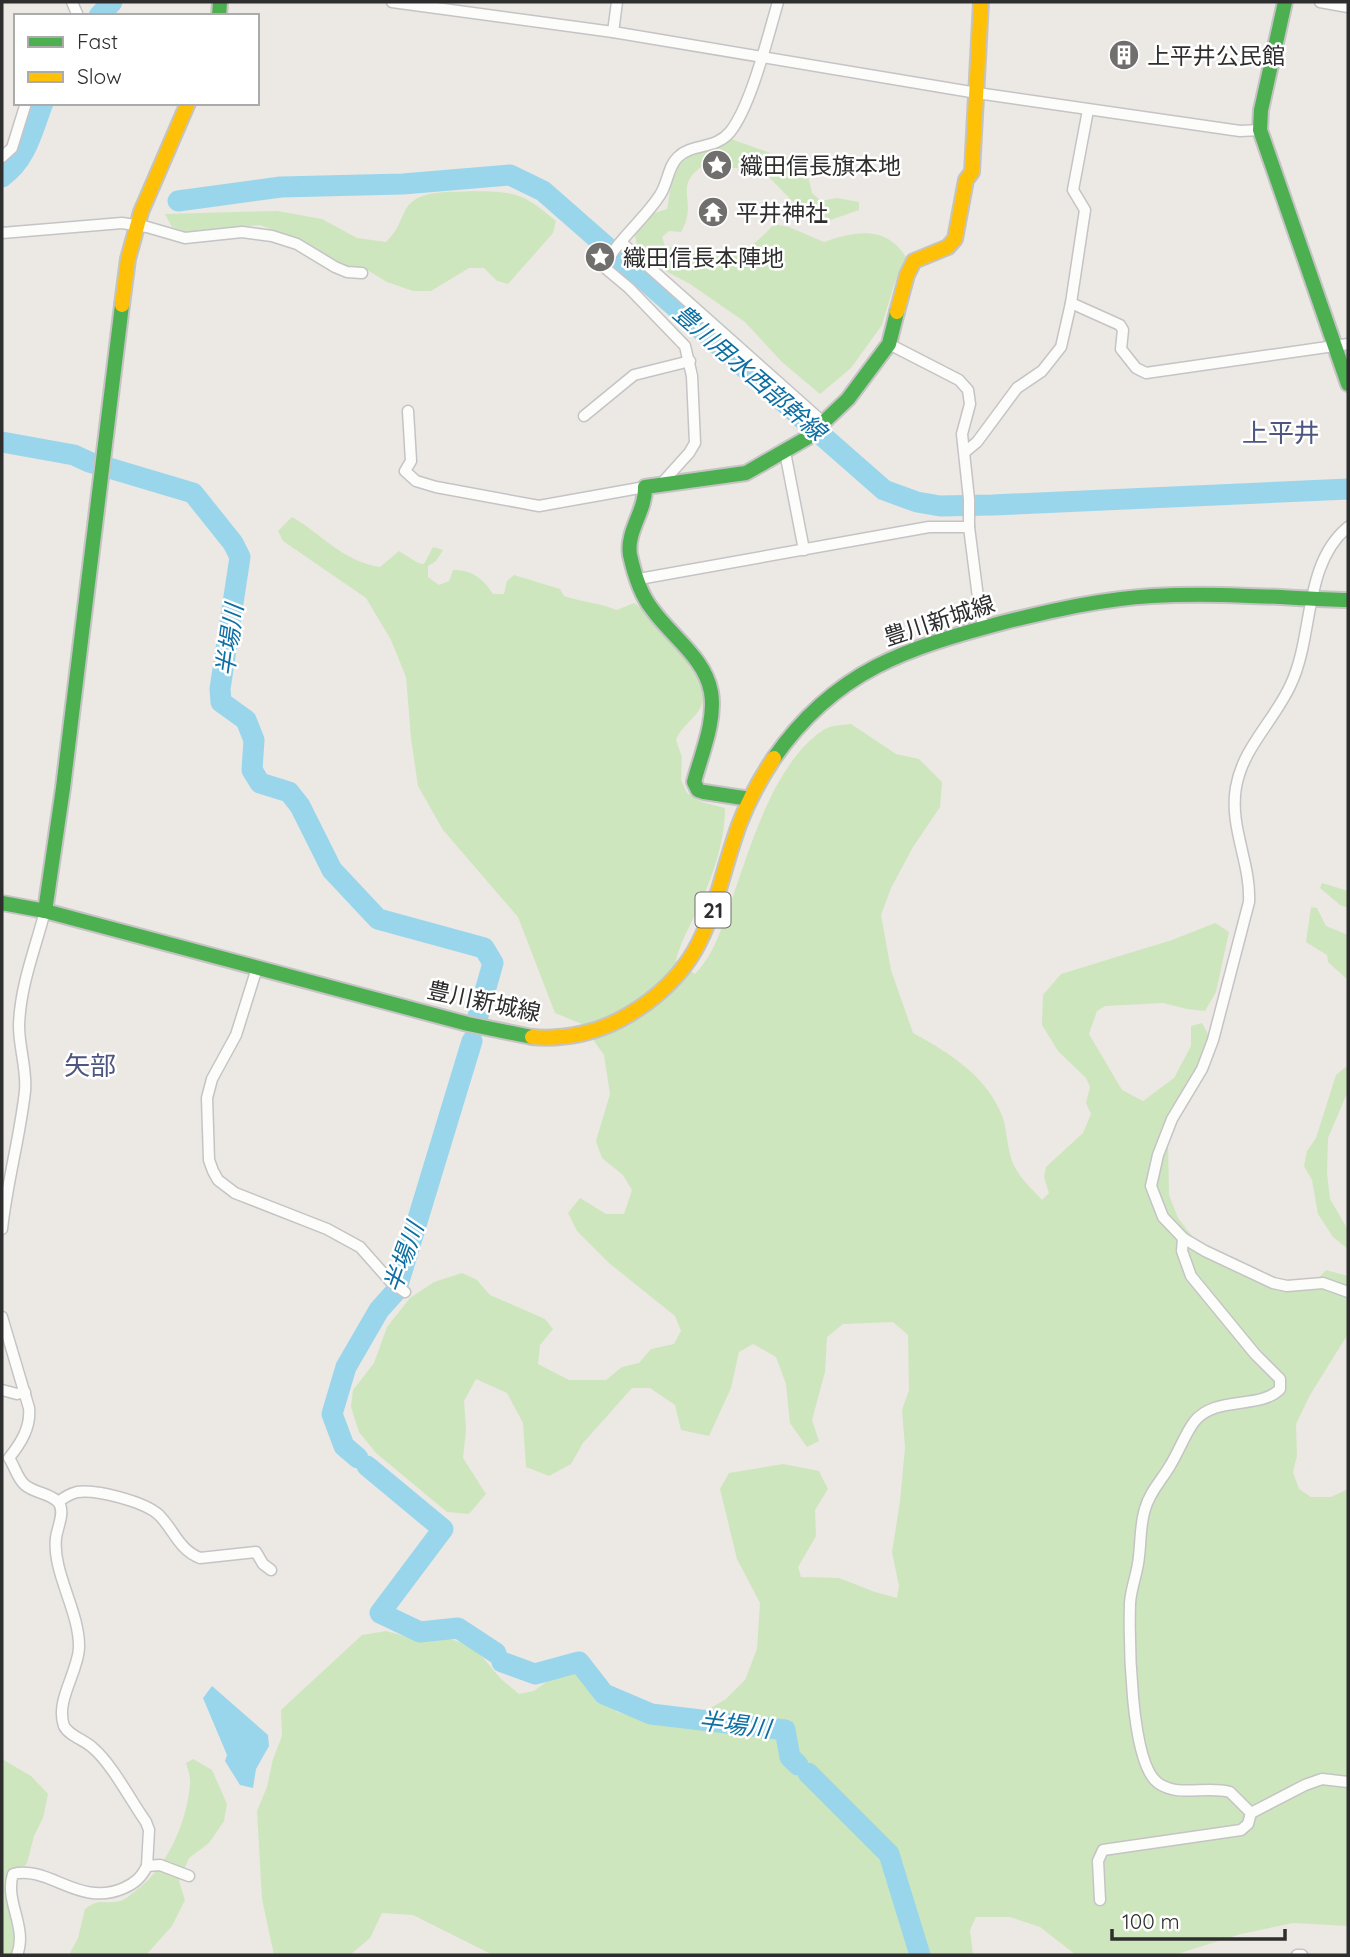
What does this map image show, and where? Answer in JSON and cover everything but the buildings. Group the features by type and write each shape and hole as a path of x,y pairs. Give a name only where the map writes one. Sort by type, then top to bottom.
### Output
{"street":[{"path":"392,2 762,55 1088,110 1240,131 1261,130"},
{"path":"613,32 617,2"},
{"path":"661,484 695,443 690,360 685,346 629,288 604,267 663,190 676,158 682,153 724,139 733,129 762,55 778,2"},
{"path":"408,411 411,461 405,471 416,481 539,506 661,484 746,473 807,438 848,399 889,344 906,275 914,261 948,247 955,239 966,180 972,172 981,2"},
{"path":"1285,2 1261,110 1261,130 1342,345 1348,384"},
{"path":"1320,2 1348,7"},
{"path":"2,157 12,148 25,105"},
{"path":"2,1228 25,1089 25,1063 19,1031 20,1012 25,976 45,911 63,788 128,259 154,177 187,105"},
{"path":"965,452 977,442 1017,388 1042,372 1061,347 1071,303 1085,210 1073,190 1088,110"},
{"path":"2,233 122,223 137,224 185,238 242,232 272,236 297,244 335,267 362,273"},
{"path":"620,244 821,423"},
{"path":"1071,303 1120,325 1123,330 1121,349 1136,368 1146,373 1342,345"},
{"path":"889,344 959,380 968,390 970,404 962,434 969,522 984,628"},
{"path":"584,416 634,375 690,360"},
{"path":"785,452 804,550"},
{"path":"645,487 643,508 632,531 629,552 643,597 700,666 712,696 694,782 698,790 750,799"},
{"path":"639,579 969,522"},
{"path":"1348,527 1328,550 1318,576 1292,683 1263,727 1242,766 1236,785 1234,806 1250,886 1249,902 1213,1040 1202,1069 1172,1119 1158,1156 1151,1186 1163,1217 1183,1238 1273,1283 1287,1286 1322,1283 1348,1292"},
{"name":"豊川新城線","path":"2,903 45,911 468,1024 522,1035 559,1037 592,1032 624,1019 657,996 692,958 713,909 735,834 772,759 796,729 844,685 894,656 927,643 1057,609 1122,598 1191,595 1348,600"},
{"path":"257,968 236,1035 212,1079 207,1098 209,1160 213,1171 225,1187 235,1193 327,1229 360,1247 391,1282 405,1292"},
{"path":"1183,1238 1182,1251 1191,1276 1255,1354 1280,1379 1280,1389 1272,1397 1208,1410 1195,1421 1170,1466 1151,1492 1144,1511 1139,1558 1130,1601 1135,1715 1146,1769 1157,1783 1171,1790 1230,1792 1251,1813"},
{"path":"2,1317 29,1408 28,1427 5,1461 25,1485 58,1502 62,1509 56,1541 57,1556 75,1618 79,1650 63,1706 65,1729 93,1747 102,1757 149,1830 147,1866 135,1884 116,1892 84,1893 34,1874 13,1874 9,1884 20,1928 21,1945 17,1955"},
{"path":"2,1390 17,1394 25,1392"},
{"path":"58,1502 68,1494 81,1491 108,1494 151,1509 161,1517 191,1555 200,1558 257,1552 263,1564 271,1570"},
{"path":"1100,1900 1098,1861 1103,1850 1241,1830 1248,1824 1251,1813 1305,1785 1322,1779 1348,1782"},
{"path":"147,1866 160,1865 189,1876"}],"green space":[{"path":"731,139 779,156 797,158 806,167 812,193 821,201 837,198 859,202 859,210 822,223 806,215 764,172 752,168 728,168 713,160 691,177 687,185 686,220 681,232 669,231 662,237 665,246 697,254 724,256 749,247 774,224 789,227 824,242 858,233 879,235 898,247 906,257 882,325 851,368 820,394 782,362 745,322 690,284 662,269 637,245 635,235 652,214 667,209 677,168 690,157"},
{"path":"500,192 527,199 556,221 553,233 508,284 497,281 484,268 469,268 431,291 413,291 387,282 364,268 349,270 296,239 260,225 189,233 172,227 165,214 277,211 322,219 357,238 386,242 412,202 437,193"},
{"path":"292,517 344,553 380,567 399,551 424,564 433,547 443,550 436,561 428,566 428,577 439,585 449,581 453,570 460,570 476,576 493,594 504,594 507,581 514,575 560,589 564,596 617,610 634,603 677,644 696,670 703,693 701,706 676,740 682,757 681,780 687,793 702,802 725,808 717,860 676,961 695,974 708,958 717,940 766,807 791,762 807,743 825,729 851,724 896,754 919,759 942,782 940,807 913,847 891,888 881,915 891,970 913,1033 954,1058 988,1090 1003,1118 1014,1165 1042,1200 1049,1193 1044,1177 1046,1167 1083,1133 1091,1114 1086,1103 1090,1087 1086,1078 1058,1051 1042,1025 1043,995 1061,974 1172,940 1215,923 1229,932 1216,992 1205,1011 1163,1003 1105,1006 1097,1011 1089,1034 1122,1090 1143,1101 1174,1078 1191,1046 1191,1026 1202,1023 1209,1036 1199,1085 1178,1117 1168,1143 1169,1195 1178,1218 1196,1241 1239,1274 1275,1288 1311,1287 1326,1270 1348,1276 1348,1334 1310,1395 1296,1424 1297,1456 1293,1472 1299,1489 1311,1497 1331,1497 1348,1489 1348,1926 1293,1923 1241,1934 1174,1955 1076,1955 1040,1927 1010,1917 976,1917 970,1930 973,1955 493,1955 413,1915 382,1913 370,1938 350,1955 274,1955 262,1899 257,1811 282,1736 281,1710 362,1635 386,1631 418,1640 445,1637 474,1647 501,1679 519,1694 534,1691 550,1679 573,1672 617,1712 656,1723 682,1725 726,1699 745,1680 757,1649 760,1603 737,1559 720,1489 729,1473 783,1464 819,1471 828,1489 815,1510 816,1536 798,1567 801,1577 839,1578 897,1598 899,1586 892,1552 905,1447 902,1410 909,1390 908,1335 893,1322 843,1324 827,1337 825,1372 812,1420 819,1441 807,1447 790,1423 786,1384 776,1357 753,1344 739,1352 731,1388 709,1436 681,1430 675,1405 650,1388 632,1388 583,1443 571,1464 549,1476 526,1467 523,1423 507,1393 476,1379 464,1401 466,1430 463,1458 486,1494 469,1514 447,1512 376,1453 359,1432 351,1407 353,1390 374,1363 387,1327 410,1298 434,1282 462,1273 477,1280 490,1295 545,1319 553,1329 540,1345 538,1364 569,1380 606,1380 622,1367 639,1363 651,1349 674,1344 681,1331 675,1316 609,1263 577,1231 568,1213 580,1198 606,1214 624,1214 632,1190 623,1175 602,1158 596,1141 610,1094 604,1055 582,1024 555,1013 518,917 443,830 418,786 406,677 391,640 366,598 283,541 278,531"},
{"path":"1322,883 1348,891 1348,908 1340,905 1320,888"},
{"path":"1311,907 1317,908 1326,926 1348,935 1348,980 1328,962 1327,955 1306,942"},
{"path":"1348,1065 1348,1091 1328,1138 1327,1173 1330,1199 1348,1230 1348,1249 1333,1237 1318,1214 1312,1180 1304,1166 1307,1151 1316,1138 1336,1075"},
{"path":"2,1759 31,1776 48,1794 43,1818 34,1836 27,1863 15,1879 15,1946 11,1955 2,1955"},
{"path":"193,1759 212,1770 227,1804 224,1821 209,1843 189,1858 179,1881 185,1900 172,1926 146,1955 69,1955 78,1938 85,1909 95,1903 126,1899 145,1883 165,1858 184,1814 190,1781 186,1763"}],"water":[{"path":"212,1686 268,1735 269,1746 256,1769 253,1788 240,1785 225,1761 227,1755 203,1698"}],"waterway":[{"name":"半場川","path":"101,14 112,2"},
{"name":"半場川","path":"2,177 23,153 42,105"},
{"name":"豊川用水西部幹線","path":"178,201 281,187 403,184 510,175 543,191 884,490 917,502 940,506 993,505 1348,489"},
{"name":"半場川","path":"2,442 74,455 89,462 193,493 233,543 240,557 220,689 221,702 246,720 254,740 252,770 260,783 289,792 300,806 332,870 378,919 484,948 493,963 478,1016"},
{"name":"半場川","path":"358,1458 344,1446 332,1414 346,1367 379,1310 396,1291 472,1041"},
{"name":"半場川","path":"367,1466 443,1529 380,1613 420,1632 458,1628 496,1653"},
{"name":"半場川","path":"502,1662 535,1674 579,1662 604,1694 651,1714 785,1730 790,1757 798,1765"},
{"name":"半場川","path":"808,1773 889,1854 920,1955"}],"traffic: fast":[{"path":"219,14 220,2"},
{"path":"1285,2 1261,110 1260,130 1348,384"},
{"path":"45,911 63,788 122,305"},
{"path":"750,799 704,792 698,790 694,782 710,726 711,692 702,668 652,609 636,576 630,546 633,529 643,504 645,487 746,473 807,438 848,399 889,344 897,312"},
{"path":"774,758 797,728 822,703 848,683 905,653 1005,622 1060,609 1133,597 1201,595 1348,600"},
{"path":"2,903 45,911 468,1024 532,1037"}],"traffic: slow":[{"path":"897,312 907,275 914,261 948,247 955,239 966,180 972,172 981,2"},
{"path":"122,305 128,259 141,212 187,105"},
{"path":"532,1037 570,1036 607,1026 657,995 678,975 693,954 704,931 743,816 774,758"}],"place":[{"name":"上平井公民館","path":"1124,55"},
{"name":"織田信長旗本地","path":"717,165"},
{"name":"平井神社","path":"713,212"},
{"name":"織田信長本陣地","path":"600,257"}],"district":[{"name":"上平井","path":"1281,432"},
{"name":"矢部","path":"90,1065"}]}
